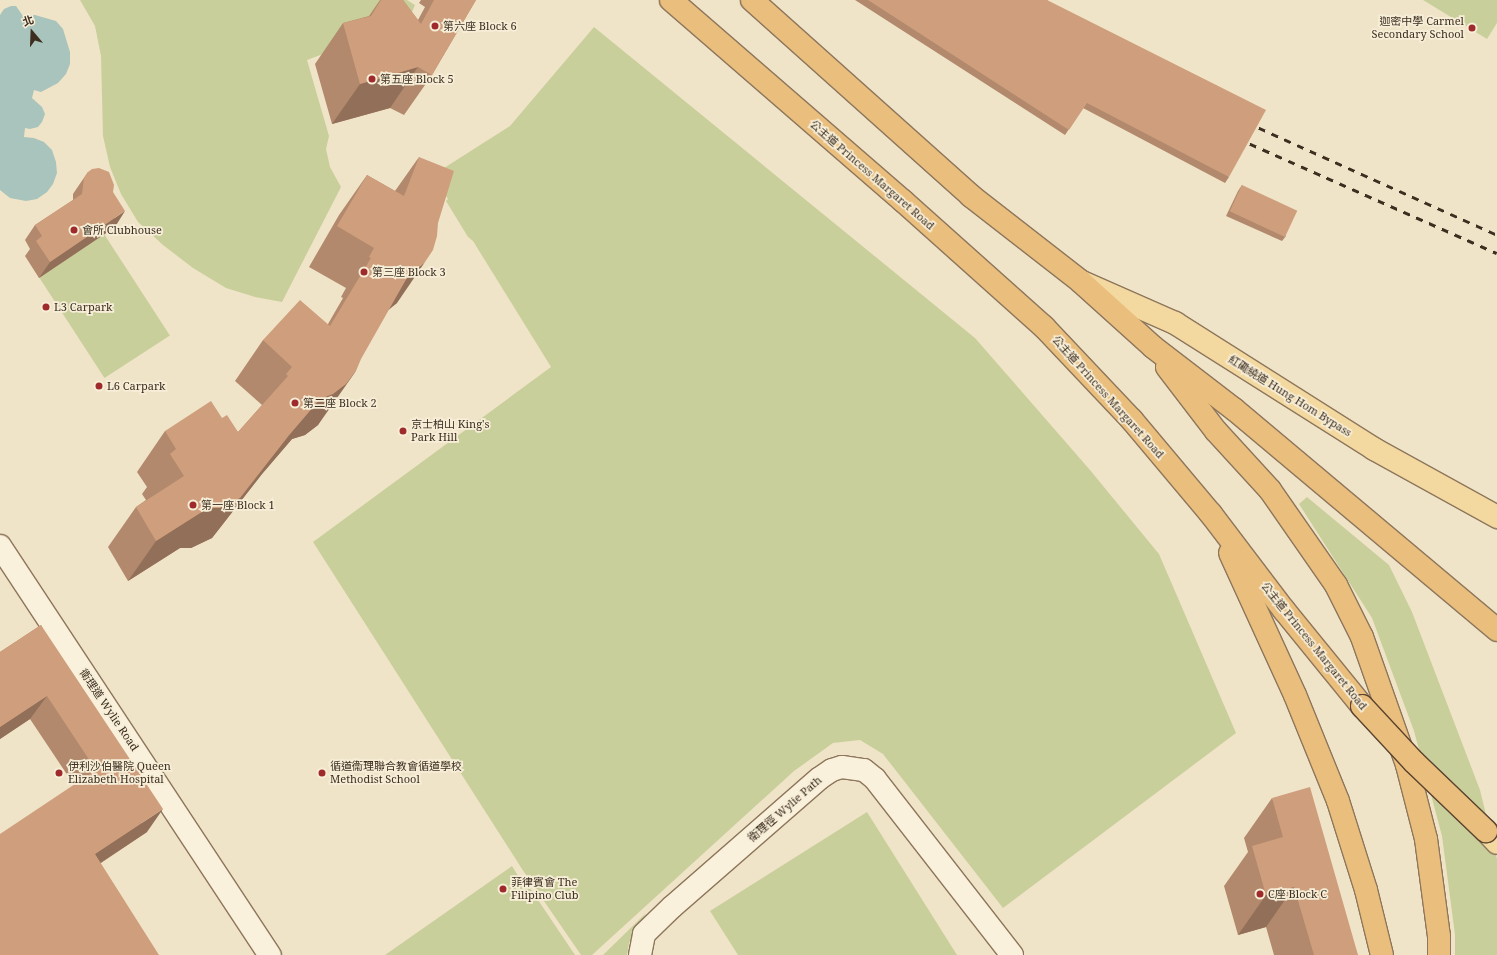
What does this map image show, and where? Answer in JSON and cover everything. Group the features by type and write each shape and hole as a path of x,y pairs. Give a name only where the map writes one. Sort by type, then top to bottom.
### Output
{"highway":[{"name":"公主道 Princess Margaret Road","path":"671,0 903,201 1044,327 1132,420 1212,514 1284,610 1362,706 1414,762 1493,838"},
{"path":"752,0 971,196 1080,281 1153,347 1235,410 1372,527 1497,630"},
{"path":"1153,347 1216,431 1270,490 1336,585 1362,637 1407,765 1424,832 1439,936 1439,955"},
{"path":"1212,514 1295,695 1328,774 1366,890 1382,955"}],"main road":[{"name":"紅磡繞道 Hung Hom Bypass","path":"1080,281 1175,323 1374,449 1497,517"}],"street":[{"name":"衛理道 Wylie Road","path":"0,546 270,955"},
{"name":"衛理徑 Wylie Path","path":"640,955 644,934 672,907 820,778 832,770 842,767 864,770 875,779 1012,955"}],"green space":[{"path":"80,0 407,0 415,5 399,42 357,19 339,48 307,60 329,136 326,149 330,167 341,187 282,302 255,297 226,288 193,268 163,245 138,222 121,194 110,167 103,136 101,56 95,26"},
{"path":"1423,0 1497,0 1497,23 1487,39"},
{"path":"594,27 975,338 1090,470 1159,554 1236,733 1003,908 883,754 860,740 833,743 794,771 592,955 581,955 522,869 313,542 551,367 473,241 468,237 446,201 448,199 433,175 510,126"},
{"path":"104,234 170,335 104,378 39,276"},
{"path":"1307,497 1389,565 1412,612 1480,790 1497,859 1497,955 1455,955 1455,935 1442,836 1414,731 1372,618 1299,504"},
{"path":"867,812 957,955 738,955 710,911"},
{"name":"菲律賓會 The Filipino Club","path":"512,866 525,887 528,885 575,955 385,955"},
{"path":"646,913 629,943 627,955 603,955"}],"water":[{"path":"11,6 16,6 23,16 35,15 56,21 63,29 70,52 70,64 66,74 58,83 41,92 34,90 32,98 42,107 45,114 38,127 30,129 25,128 24,137 34,138 44,142 52,150 56,162 57,173 53,184 47,192 37,199 26,201 10,198 0,190 0,15 4,9"}],"building":[{"path":"381,0 403,0 421,24 434,0 476,0 432,75 418,67 360,84 343,23 371,16"},
{"path":"868,0 1047,0 1266,110 1229,177 1087,103 1069,130"},
{"path":"419,157 454,171 438,223 437,236 433,250 425,262 408,276 361,359 356,371 346,384 333,394 320,399 290,434 240,498 220,508 208,508 156,541 136,507 184,476 170,454 176,449 165,431 211,401 222,418 227,415 238,432 288,376 286,374 292,367 263,340 300,300 330,326 371,258 369,257 374,248 337,226 367,175 404,196"},
{"name":"會所 Clubhouse","path":"99,168 109,172 114,185 113,192 125,211 50,262 36,241 42,236 35,225 82,194 84,178 92,169"},
{"path":"1242,185 1297,211 1285,237 1230,211"},
{"path":"41,625 163,809 95,854 159,955 0,955 0,834 96,770 47,696 0,727 0,652"},
{"path":"1310,787 1358,955 1314,955 1294,887 1266,895 1252,846 1283,837 1272,798"}],"railway":[{"path":"1246,122 1497,235"},
{"path":"1237,138 1497,253"}],"place":[{"name":"第六座 Block 6","path":"435,26"},
{"name":"迦密中學 Carmel Secondary School","path":"1472,28"},
{"name":"第五座 Block 5","path":"372,79"},
{"name":"會所 Clubhouse","path":"74,230"},
{"name":"第三座 Block 3","path":"364,272"},
{"name":"L3 Carpark","path":"46,307"},
{"name":"L6 Carpark","path":"99,386"},
{"name":"第二座 Block 2","path":"295,403"},
{"name":"京士柏山 King's Park Hill","path":"403,431"},
{"name":"第一座 Block 1","path":"193,505"},
{"name":"伊利沙伯醫院 Queen Elizabeth Hospital","path":"59,773"},
{"name":"循道衞理聯合教會循道學校 Methodist School","path":"322,773"},
{"name":"菲律賓會 The Filipino Club","path":"503,889"},
{"name":"C座 Block C","path":"1260,894"}]}
